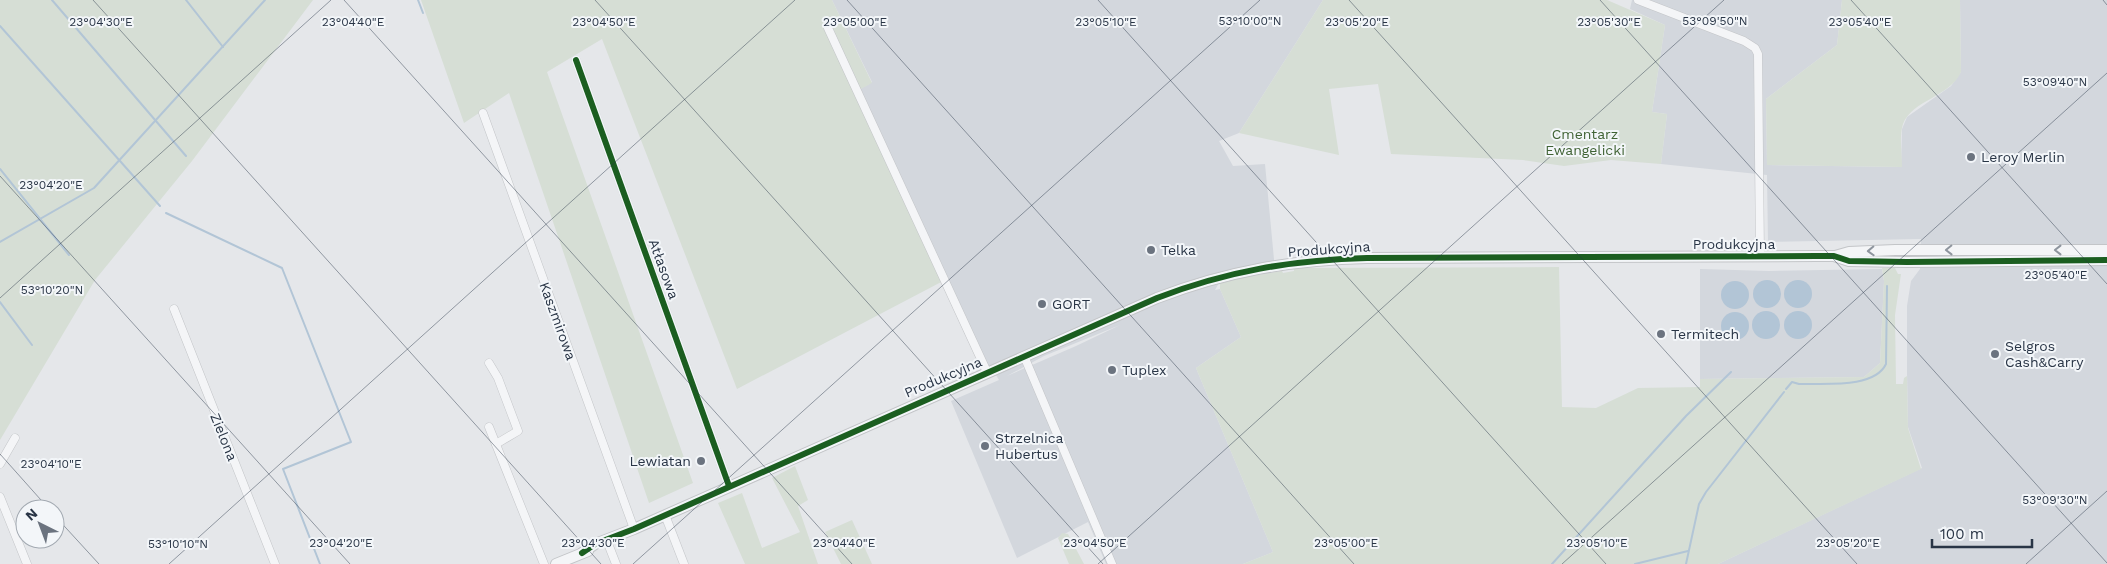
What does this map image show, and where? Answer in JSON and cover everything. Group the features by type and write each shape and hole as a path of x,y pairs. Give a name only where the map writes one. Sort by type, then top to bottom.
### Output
{"street":[{"path":"1638,0 1744,41 1755,48 1758,54 1760,256"},
{"path":"828,28 987,372"},
{"name":"Atłasowa","path":"576,60 729,486"},
{"name":"Kaszmirowa","path":"483,113 634,529"},
{"name":"Produkcyjna","path":"1834,256 1848,252 2107,250"},
{"path":"1907,262 1908,251"},
{"name":"Produkcyjna","path":"556,564 598,548 607,541 729,486 1184,287 1252,269 1304,261 1367,258 1834,256 1849,260 1907,262 2107,260"},
{"name":"Zielona","path":"174,309 275,564"},
{"path":"1024,356 1112,564"},
{"path":"489,363 498,378 518,431 496,444"},
{"path":"489,427 544,564"},
{"path":"0,464 15,438"},
{"path":"0,497 27,564"},
{"path":"665,515 684,564"},
{"path":"607,541 616,564"}],"shaded area":[{"path":"832,0 1323,0 1239,133 1219,141 1233,166 1265,164 1275,270 1220,281 1215,290 1220,289 1241,337 1196,368 1273,552 1243,564 1106,564 1088,522 1017,558 951,401 999,380 993,370 987,372 857,91 872,82","holes":["1120,325 1007,376 1044,356"]},
{"path":"1632,0 1842,0 1837,45 1766,99 1767,165 1901,167 1902,129 1907,117 1951,86 1961,72 1960,0 2107,0 2107,564 1718,564 1922,468 1908,427 1907,372 1907,306 1911,281 1920,269 1921,239 1768,242 1767,175 1661,164 1667,114 1652,112 1665,25 1630,9"},
{"path":"1700,269 1769,271 1882,269 1884,281 1880,363 1864,377 1700,379"}],"green space":[{"path":"0,0 313,0 192,161 95,280 0,440"},
{"path":"421,0 832,0 872,83 857,91 945,280 737,389 602,39 547,72 693,483 649,503 509,93 464,123"},
{"name":"Cmentarz Ewangelicki","path":"1323,0 1607,0 1665,25 1652,112 1667,114 1661,164 1611,160 1564,166 1523,160 1391,154 1378,84 1329,89 1339,155 1239,133"},
{"path":"1842,0 1960,0 1961,72 1949,87 1914,109 1903,124 1901,134 1902,167 1767,165 1766,99 1837,45"},
{"path":"1559,267 1562,407 1596,408 1638,388 1700,387 1700,379 1864,377 1880,363 1884,281 1882,268 1895,268 1898,274 1901,274 1895,315 1896,384 1903,384 1904,378 1907,376 1908,428 1921,469 1718,564 1243,564 1273,552 1196,368 1241,337 1220,289 1220,281 1251,274 1252,276 1282,271 1283,273 1301,268"},
{"path":"795,466 808,500 798,506 818,564 745,564 718,503 742,493 762,548 800,532 772,478"},
{"path":"852,520 872,564 841,564 825,532"},
{"path":"1062,533 1068,534 1084,564 1069,564 1058,538"}],"water":[{"path":"1767,280 1777,284 1781,294 1777,304 1767,308 1757,304 1753,294 1757,284"},
{"path":"1798,280 1808,284 1812,294 1808,304 1798,308 1788,304 1784,294 1788,284"},
{"path":"1735,281 1745,285 1749,295 1745,305 1735,309 1725,305 1721,295 1725,285"},
{"path":"1766,311 1776,315 1780,325 1776,335 1766,339 1756,335 1752,325 1756,315"},
{"path":"1798,311 1808,315 1812,325 1808,335 1798,339 1788,335 1784,325 1788,315"},
{"path":"1735,312 1745,316 1749,326 1745,336 1735,340 1725,336 1721,326 1725,316"}],"waterway":[{"path":"52,0 186,156"},
{"path":"186,0 223,47"},
{"path":"0,242 94,188 265,0"},
{"path":"418,0 423,13"},
{"path":"0,26 160,206"},
{"path":"0,169 69,255"},
{"path":"166,213 282,268 351,442 283,469 320,564"},
{"path":"1786,389 1792,382 1799,384 1847,383 1871,378 1880,372 1886,364 1887,286"},
{"path":"0,302 32,345"},
{"path":"1552,564 1686,416 1731,372"},
{"path":"1686,564 1699,504 1706,492 1784,392"},
{"path":"1635,564 1688,551"}],"cycle path":[{"path":"576,60 729,486"},
{"path":"582,553 595,544 634,529 1157,298 1234,274 1286,264 1367,258 1834,256 1849,261 1907,262 2107,260"}],"place":[{"name":"Leroy Merlin","path":"1971,157"},
{"name":"Telka","path":"1151,250"},
{"name":"GORT","path":"1042,304"},
{"name":"Termitech","path":"1661,334"},
{"name":"Selgros Cash&Carry","path":"1995,354"},
{"name":"Tuplex","path":"1112,370"},
{"name":"Strzelnica Hubertus","path":"985,446"},
{"name":"Lewiatan","path":"701,461"}]}
